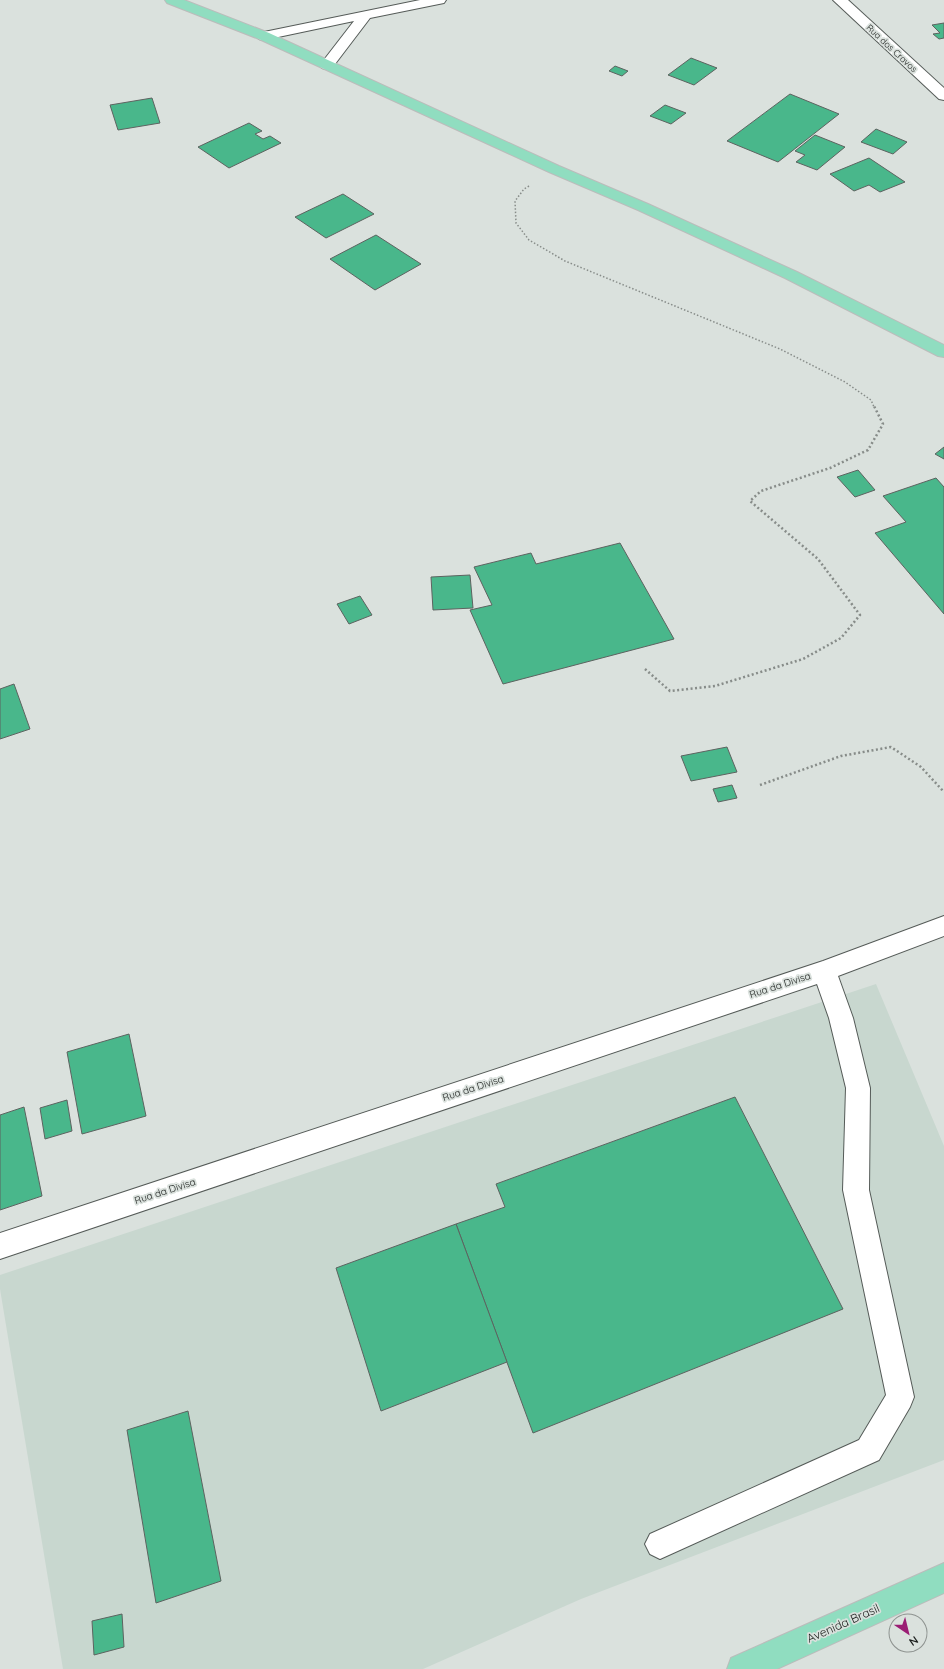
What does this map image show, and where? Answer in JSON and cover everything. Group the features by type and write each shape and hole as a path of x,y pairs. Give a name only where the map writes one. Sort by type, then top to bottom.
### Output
{"main road":[{"path":"172,0 264,36 643,207 791,275 944,352"},
{"name":"Avenida Brasil","path":"742,1669 944,1578"}],"street":[{"path":"264,36 439,0"},
{"name":"Rua dos Cravos","path":"840,0 944,96"},
{"path":"327,65 365,16"},
{"name":"Rua da Divisa","path":"0,1246 824,971 944,926"},
{"path":"660,1544 869,1450 900,1397 856,1190 858,1088 841,1018 824,971"}],"path":[{"path":"554,168 524,189 515,201 516,223 530,240 565,261 780,349 845,382 871,400 883,424 868,450 830,468 760,491 750,501 818,559 860,615 840,638 803,660 715,686 670,691 645,669"},
{"path":"760,785 841,756 891,747 921,767 944,792"}],"shaded area":[{"path":"876,984 944,1146 944,1460 581,1599 423,1669 63,1669 0,1289 0,1275"}],"building":[{"path":"944,23 944,38 939,39 933,34 940,33 932,25"},
{"path":"691,58 717,68 694,85 668,75"},
{"path":"615,66 628,71 622,76 609,71"},
{"path":"790,94 839,114 778,162 727,141"},
{"path":"152,98 160,123 118,130 110,105"},
{"path":"665,105 686,113 671,124 650,116"},
{"path":"249,123 262,131 255,134 263,139 270,136 281,143 229,168 198,147"},
{"path":"876,129 907,142 893,154 861,142"},
{"path":"815,135 845,147 817,170 796,162 805,155 795,151"},
{"path":"869,158 905,182 880,192 869,185 854,191 830,174"},
{"path":"343,194 374,214 326,238 295,217"},
{"path":"376,235 421,264 375,290 330,259"},
{"path":"944,447 944,459 935,454"},
{"path":"858,470 875,490 855,497 837,477"},
{"path":"936,478 944,487 944,614 875,533 906,522 883,496"},
{"path":"620,543 674,639 503,684 470,610 492,605 474,567 531,553 536,564"},
{"path":"470,575 473,608 433,610 431,577"},
{"path":"360,596 372,615 349,624 337,604"},
{"path":"14,684 30,729 0,739 0,689"},
{"path":"727,747 737,772 691,781 681,756"},
{"path":"732,785 737,798 718,802 713,789"},
{"path":"129,1034 146,1116 82,1134 67,1052"},
{"path":"735,1097 843,1309 533,1433 456,1224 505,1207 496,1184"},
{"path":"67,1100 72,1131 45,1139 40,1108"},
{"path":"24,1107 42,1196 0,1210 0,1115"},
{"path":"456,1224 507,1362 381,1411 336,1268"},
{"path":"188,1411 221,1581 156,1603 127,1430"},
{"path":"122,1614 124,1647 94,1655 92,1621"}]}
